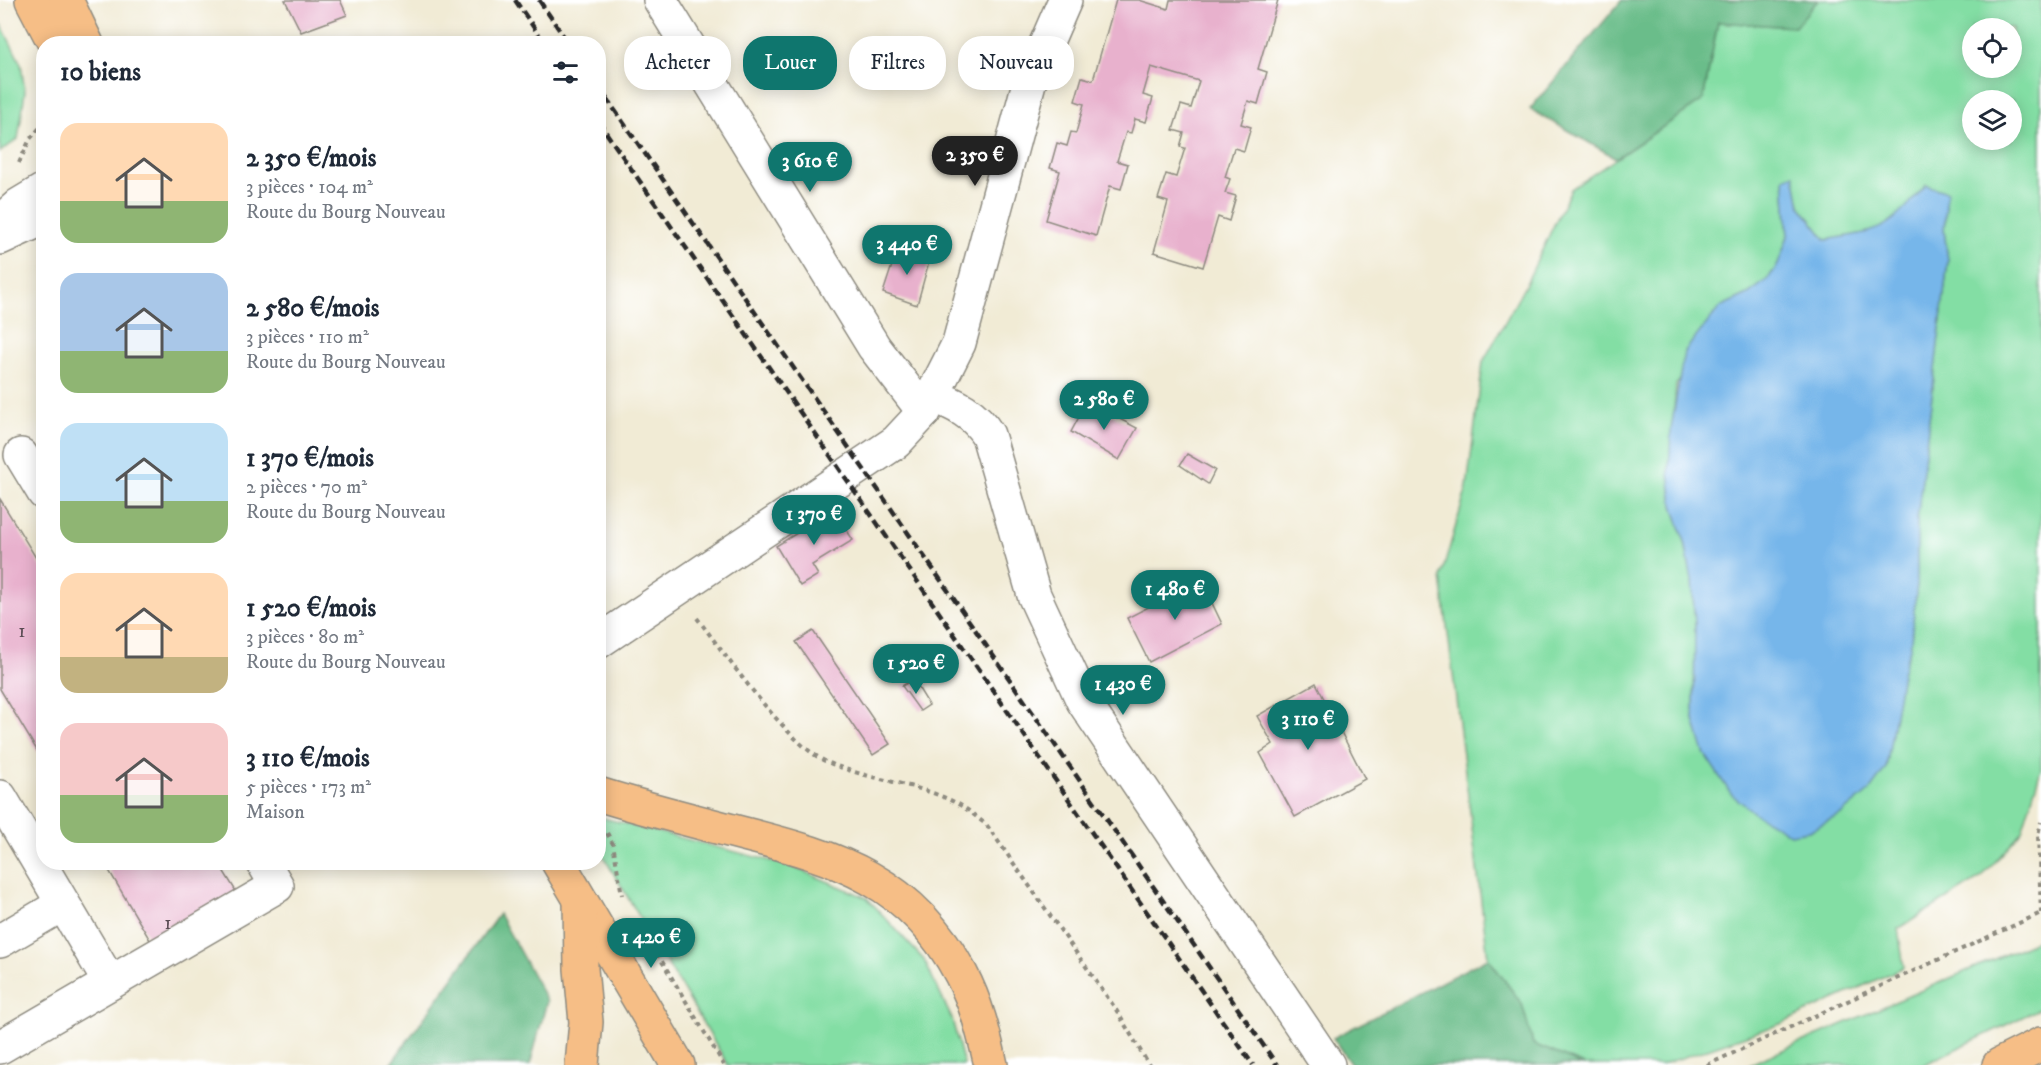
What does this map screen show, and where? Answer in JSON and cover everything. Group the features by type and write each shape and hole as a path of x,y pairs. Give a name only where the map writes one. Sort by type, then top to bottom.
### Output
{"main road":[{"path":"32,0 51,36"},
{"path":"66,0 83,36"},
{"path":"606,796 809,850 853,867 891,890 917,913 942,943 962,975 974,1005 991,1065"},
{"path":"563,870 678,1065"},
{"path":"580,899 581,969 586,1022 582,1065"},
{"path":"1999,1065 2041,1044"}],"street":[{"path":"660,0 874,347 928,404 967,412 980,423 988,435 1035,595 1083,702 1328,1065"},
{"path":"606,637 896,442 928,404 959,343 1029,83 1065,0"},
{"path":"0,222 19,205 36,195"},
{"path":"0,238 36,222"},
{"path":"21,455 36,480"},
{"path":"5,818 36,864"},
{"path":"40,870 110,983"},
{"path":"0,1047 277,886 268,870"},
{"path":"0,940 63,904"}],"path":[{"path":"19,163 36,133"},
{"path":"674,590 787,729 823,760 870,777 929,792 961,806 986,825 1115,1008 1149,1065"},
{"path":"1707,1065 2041,913 2038,835 2041,822"},
{"path":"606,831 613,844 621,893 627,903"},
{"path":"645,933 724,1065"}],"green space":[{"path":"1622,0 1818,0 1795,27 1718,22 1703,100 1616,158 1530,109"},
{"path":"1818,0 2041,0 2041,769 2022,831 1982,877 1898,929 1904,967 1783,1023 1661,1065 1584,1065 1533,1044 1522,1004 1488,958 1441,577 1467,487 1483,362 1526,284 1571,189 1703,100 1718,22 1794,27","holes":["1794,175 1800,206 1826,240 1881,230 1899,216 1926,185 1947,192 1944,231 1948,261 1917,520 1917,584 1910,649 1902,673 1886,768 1694,720 1695,623 1692,580 1685,542 1673,505 1669,472 1676,385 1720,307 1748,294 1767,280 1778,265 1788,236 1784,178"]},
{"path":"0,22 21,64 25,92 18,139 0,152"},
{"path":"606,819 791,866 867,898 924,960 952,1019 964,1065 728,1065 606,861"},
{"path":"499,914 547,1001 530,1065 390,1065"},
{"path":"2041,939 2041,1008 1923,1065 1748,1065"},
{"path":"1488,958 1522,1004 1533,1044 1584,1065 1351,1065 1333,1038"}],"water":[{"path":"1794,174 1800,206 1826,240 1861,234 1883,226 1902,212 1926,185 1947,192 1944,231 1948,260 1917,520 1917,584 1910,649 1902,673 1886,768 1869,791 1841,814 1809,831 1790,834 1757,815 1731,794 1704,753 1694,720 1695,623 1692,580 1685,542 1673,505 1669,472 1671,429 1684,352 1720,307 1748,294 1767,280 1778,265 1788,236 1784,178"}],"building":[{"path":"285,0 340,0 347,15 301,32"},
{"path":"1116,0 1139,0 1168,9 1170,0 1278,0 1258,69 1267,72 1258,104 1248,101 1241,124 1251,127 1244,151 1234,148 1225,177 1230,179 1225,193 1236,196 1229,221 1218,217 1203,267 1154,252 1168,202 1158,199 1166,174 1176,177 1185,148 1180,147 1184,133 1173,130 1181,105 1191,108 1199,81 1151,67 1143,95 1153,98 1146,122 1135,119 1131,133 1126,132 1117,161 1128,164 1121,189 1110,186 1096,236 1046,220 1060,171 1050,168 1057,143 1067,146 1071,132 1076,133 1084,104 1075,101 1082,77 1093,80"},
{"path":"898,247 930,258 917,305 883,293"},
{"path":"1087,402 1137,428 1119,460 1071,432"},
{"path":"1187,454 1215,470 1208,484 1180,465"},
{"path":"0,499 36,558 36,749 0,689"},
{"path":"834,510 853,540 812,565 818,575 800,586 776,546"},
{"path":"1201,580 1222,624 1149,662 1127,618"},
{"path":"813,631 890,744 873,755 796,642"},
{"path":"913,679 929,705 920,711 902,686"},
{"path":"1316,683 1365,779 1295,817 1260,753 1273,744 1257,716"},
{"path":"109,870 223,870 239,896 154,947"}],"railway":[{"path":"515,0 540,36"},
{"path":"539,0 564,36"},
{"path":"606,98 1277,1065"},
{"path":"606,133 1253,1065"}]}
